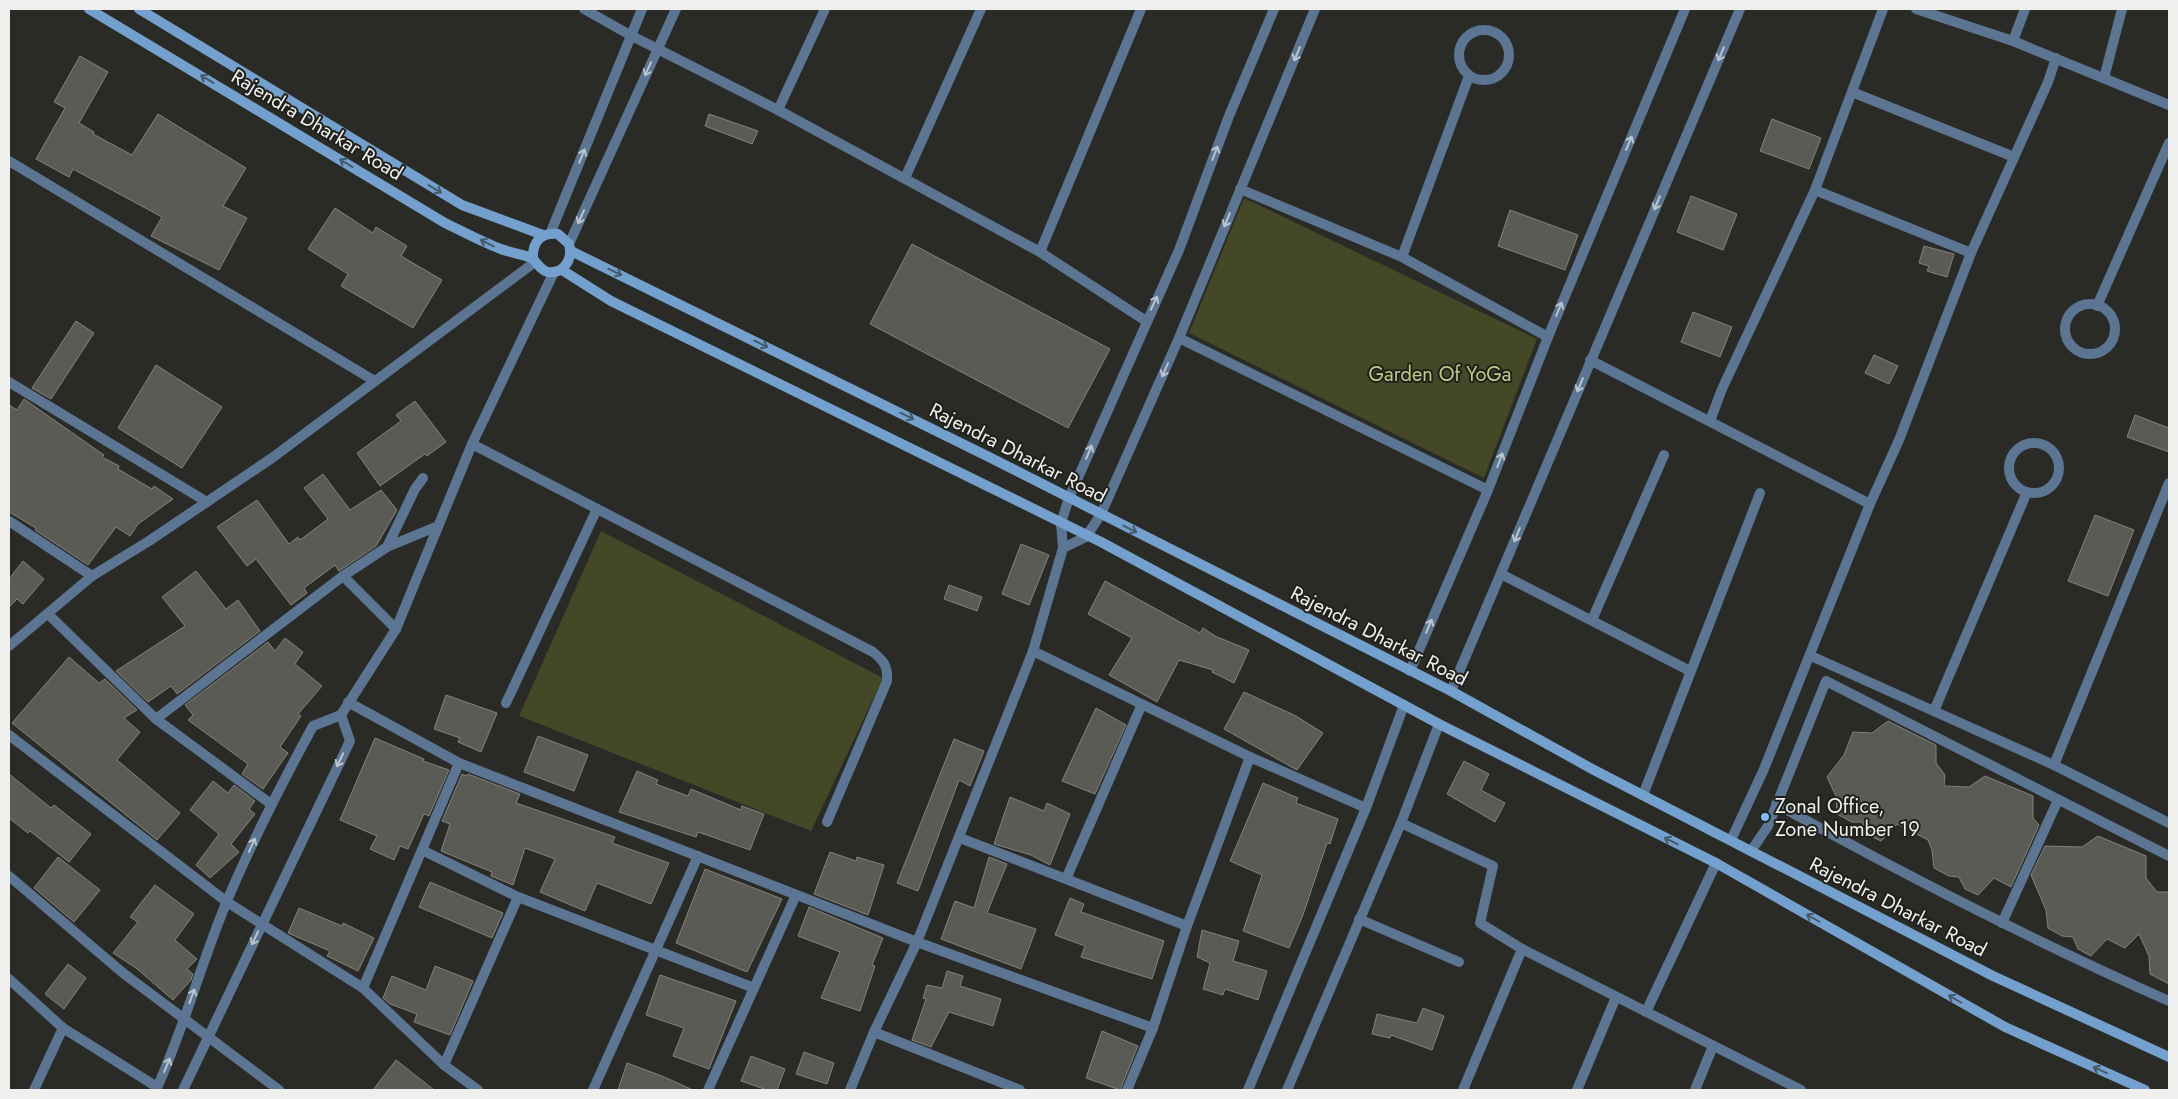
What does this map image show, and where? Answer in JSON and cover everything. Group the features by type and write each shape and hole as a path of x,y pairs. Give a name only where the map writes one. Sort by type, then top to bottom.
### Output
{"main road":[{"name":"Rajendra Dharkar Road","path":"89,9 445,223 501,249 534,261 540,268 558,271 611,301 1086,537 1101,542 1439,724 1716,863 2005,1027 2145,1090"},
{"name":"Rajendra Dharkar Road","path":"140,9 462,205 564,238 570,248 1410,670 1643,795 1993,976 2169,1057"},
{"path":"534,261 532,250 536,241 547,234"},
{"path":"558,271 570,258 570,248"}],"street":[{"path":"584,9 630,35 778,110 1040,252 1146,321"},
{"path":"547,234 642,9"},
{"path":"570,248 657,48 676,9"},
{"path":"778,110 825,9"},
{"path":"905,178 981,9"},
{"path":"1040,252 1141,9"},
{"path":"850,1090 874,1032 917,942 1033,651 1063,548 1061,523 1069,498 1179,250 1229,116 1274,9"},
{"path":"1063,548 1086,537 1101,514 1178,338 1316,9"},
{"path":"1410,670 1488,490 1548,337 1685,9"},
{"path":"1451,692 1740,9"},
{"path":"1710,421 1722,389 1815,190 1883,9"},
{"path":"1916,9 2013,41 2169,105"},
{"path":"2013,41 2025,9"},
{"path":"2104,78 2122,9"},
{"path":"1486,30 1494,32 1506,44 1509,51 1506,68 1494,79 1486,81 1470,76 1460,63 1460,46 1470,34 1486,30"},
{"path":"1730,840 1764,768 1870,504 1899,440 1971,253 2048,82 2056,58"},
{"path":"1402,257 1470,76"},
{"path":"1852,92 2014,157"},
{"path":"2097,306 2169,143"},
{"path":"9,161 373,380"},
{"path":"1240,189 1402,257 1548,337"},
{"path":"1815,190 1971,253"},
{"path":"9,646 49,615 92,576 208,502 272,458 373,380 534,261"},
{"path":"9,979 63,1028 159,1089 227,902 271,804 312,726 341,715 396,629 472,444 558,271"},
{"path":"2084,305 2097,306 2107,311 2112,318 2115,334 2107,348 2100,353 2083,354 2069,345 2064,329 2066,320 2076,308 2084,305"},
{"path":"1178,338 1488,490"},
{"path":"1590,360 1870,504"},
{"path":"9,382 208,502"},
{"path":"2036,442 2051,450 2056,456 2058,472 2056,480 2044,491 2027,492 2013,483 2008,467 2010,459 2020,446 2036,442"},
{"path":"472,444 873,652 884,661 888,669 887,681 827,822"},
{"path":"1592,620 1664,454"},
{"path":"388,547 415,489 423,478"},
{"path":"2054,766 2169,484"},
{"path":"1934,711 2027,492"},
{"path":"1643,795 1760,493"},
{"path":"506,702 597,509"},
{"path":"9,520 92,576"},
{"path":"156,719 343,576 388,547 438,526"},
{"path":"1501,574 1690,672"},
{"path":"343,576 396,629"},
{"path":"49,615 156,719 271,804"},
{"path":"1033,651 1250,757 1366,808"},
{"path":"1810,656 2054,766 2169,823"},
{"path":"1751,851 1768,826 1826,681 2169,856"},
{"path":"348,702 459,763 917,942 1153,1028"},
{"path":"1066,879 1142,704"},
{"path":"1248,1090 1366,808 1404,705"},
{"path":"183,1090 350,741 341,715"},
{"path":"1287,1090 1401,823 1439,724"},
{"path":"9,735 227,902 262,922 363,988 444,1065 478,1090"},
{"path":"1127,1090 1153,1028 1187,926 1250,757"},
{"path":"363,988 459,763"},
{"path":"2002,923 2058,800"},
{"path":"1776,804 1883,863 2002,923 2169,1001"},
{"path":"1401,823 1493,866 1480,923 1522,949 1801,1090"},
{"path":"960,838 1187,926"},
{"path":"422,850 518,897 656,948 754,988"},
{"path":"593,1090 698,856"},
{"path":"1646,1012 1716,863"},
{"path":"9,876 123,973 279,1090"},
{"path":"708,1090 796,895"},
{"path":"444,1065 518,897"},
{"path":"1359,919 1458,962"},
{"path":"1462,1090 1522,949"},
{"path":"1577,1090 1616,996"},
{"path":"34,1090 63,1028"},
{"path":"874,1032 997,1086 1020,1090"},
{"path":"1695,1090 1713,1046"}],"green space":[{"name":"Garden Of YoGa","path":"1244,198 1537,339 1484,478 1189,333"},
{"path":"601,531 883,678 811,831 519,716"}],"building":[{"path":"80,56 108,72 79,123 94,132 93,134 132,155 158,114 246,168 223,206 247,218 219,270 151,236 162,217 73,169 69,177 36,159 65,108 54,102"},
{"path":"709,114 758,131 752,144 705,126"},
{"path":"1772,119 1821,138 1809,169 1760,151"},
{"path":"1691,196 1737,214 1723,250 1677,232"},
{"path":"335,208 373,233 376,227 407,246 401,256 442,280 413,328 341,286 348,274 308,249"},
{"path":"1510,210 1578,235 1565,270 1498,246"},
{"path":"912,244 1110,349 1068,428 870,324"},
{"path":"1924,246 1954,254 1947,277 1927,271 1929,266 1919,263"},
{"path":"1693,312 1732,327 1720,357 1681,342"},
{"path":"76,321 94,333 51,399 32,388"},
{"path":"1874,355 1898,366 1889,384 1865,373"},
{"path":"156,365 222,407 182,468 118,428"},
{"path":"24,399 104,455 102,457 119,466 118,469 152,489 154,486 173,499 138,524 130,536 116,527 88,565 35,530 36,528 9,512 9,405 17,410"},
{"path":"415,401 446,442 427,456 425,454 380,486 357,453 401,421 396,415"},
{"path":"2135,415 2169,428 2169,452 2127,437"},
{"path":"323,474 350,510 381,490 397,510 376,546 339,571 335,565 304,588 307,593 291,605 256,559 247,566 217,527 257,500 289,544 298,537 300,540 328,519 304,488"},
{"path":"2095,515 2134,530 2108,596 2068,581"},
{"path":"1021,544 1049,555 1029,605 1002,594"},
{"path":"23,561 44,579 23,604 17,599 9,607 9,579"},
{"path":"196,571 226,609 238,600 260,631 177,694 171,686 148,702 116,671 185,626 162,597"},
{"path":"1105,581 1200,633 1203,628 1215,636 1249,650 1234,683 1212,672 1213,670 1179,660 1157,702 1109,675 1132,638 1088,614"},
{"path":"949,585 982,597 977,611 944,599"},
{"path":"285,638 303,652 295,664 322,686 298,714 301,716 280,747 288,753 263,789 242,774 248,764 188,720 193,715 185,705 268,642 275,651"},
{"path":"69,657 99,683 105,679 137,710 124,718 140,732 117,760 180,813 157,840 12,723"},
{"path":"1244,692 1296,716 1323,733 1297,770 1224,729"},
{"path":"446,695 497,713 481,752 458,742 460,738 434,729"},
{"path":"1096,708 1126,725 1095,794 1062,781"},
{"path":"1888,721 1936,745 1936,763 1945,775 1944,786 1969,787 1985,776 2033,796 2033,818 2039,825 2011,887 1994,878 1978,895 1965,889 1959,877 1949,876 1934,868 1932,850 1928,840 1897,824 1881,841 1868,835 1862,822 1852,822 1837,814 1836,796 1827,777 1844,755 1853,732 1872,733"},
{"path":"538,736 588,755 574,791 524,772"},
{"path":"375,738 424,759 423,761 449,770 429,816 424,814 408,849 400,846 394,860 370,849 377,836 340,820"},
{"path":"954,739 984,751 970,786 959,780 918,891 897,883"},
{"path":"1464,761 1489,774 1481,790 1505,803 1495,822 1447,794"},
{"path":"637,771 658,780 656,784 688,796 691,789 741,810 742,806 764,814 750,850 698,832 696,837 619,812"},
{"path":"9,774 51,808 54,805 91,834 69,862 30,831 28,833 9,818"},
{"path":"462,774 467,776 468,774 520,794 516,803 615,837 612,843 669,863 651,904 597,883 585,911 540,892 555,859 525,848 513,885 491,876 492,872 441,851 450,824 442,821"},
{"path":"213,781 228,793 234,785 255,801 249,809 255,814 231,844 239,852 210,878 196,865 219,834 190,810"},
{"path":"1263,783 1298,798 1296,803 1338,819 1330,844 1327,843 1303,915 1289,948 1243,931 1262,875 1230,861"},
{"path":"1010,797 1044,811 1047,803 1070,814 1050,865 1031,855 994,844"},
{"path":"2098,836 2146,856 2146,878 2157,892 2169,892 2169,984 2150,974 2149,956 2139,934 2125,948 2107,939 2091,956 2078,949 2073,937 2062,936 2048,928 2046,910 2031,875 2045,846 2082,847"},
{"path":"830,852 856,861 857,857 884,865 868,915 814,894"},
{"path":"58,857 100,890 74,922 34,888"},
{"path":"989,857 1007,864 987,913 1036,929 1021,969 941,939 955,901 974,908"},
{"path":"705,869 782,899 747,972 676,943"},
{"path":"430,882 503,913 492,938 419,907"},
{"path":"155,885 194,914 175,940 197,959 187,969 193,974 191,980 173,1000 136,968 113,953 138,922 130,917"},
{"path":"1070,898 1084,904 1081,912 1164,941 1152,979 1081,957 1085,946 1055,935"},
{"path":"809,907 883,938 872,965 875,966 860,1011 821,998 840,952 798,936"},
{"path":"299,908 342,926 343,923 374,938 358,971 327,956 330,951 288,933"},
{"path":"1202,930 1239,941 1233,961 1267,971 1258,1000 1225,989 1223,995 1203,989 1210,963 1197,957"},
{"path":"68,964 86,978 64,1009 45,994"},
{"path":"435,966 473,981 450,1035 414,1022 417,1014 390,1004 383,998 392,976 426,990"},
{"path":"947,971 963,976 960,986 1001,999 993,1026 949,1012 931,1047 912,1040 926,999 923,998 927,985 942,988"},
{"path":"660,975 736,1001 709,1069 673,1056 684,1028 646,1015"},
{"path":"1423,1008 1444,1016 1432,1050 1391,1035 1390,1038 1372,1034 1377,1014 1417,1023"},
{"path":"1102,1031 1138,1046 1120,1090 1086,1078"},
{"path":"804,1052 834,1063 827,1084 796,1074"},
{"path":"751,1056 785,1069 777,1090 767,1090 741,1081"},
{"path":"396,1060 434,1090 373,1090"},
{"path":"627,1063 662,1076 693,1090 618,1090"}],"place":[{"name":"Zonal Office, Zone Number 19","path":"1765,817"}]}
